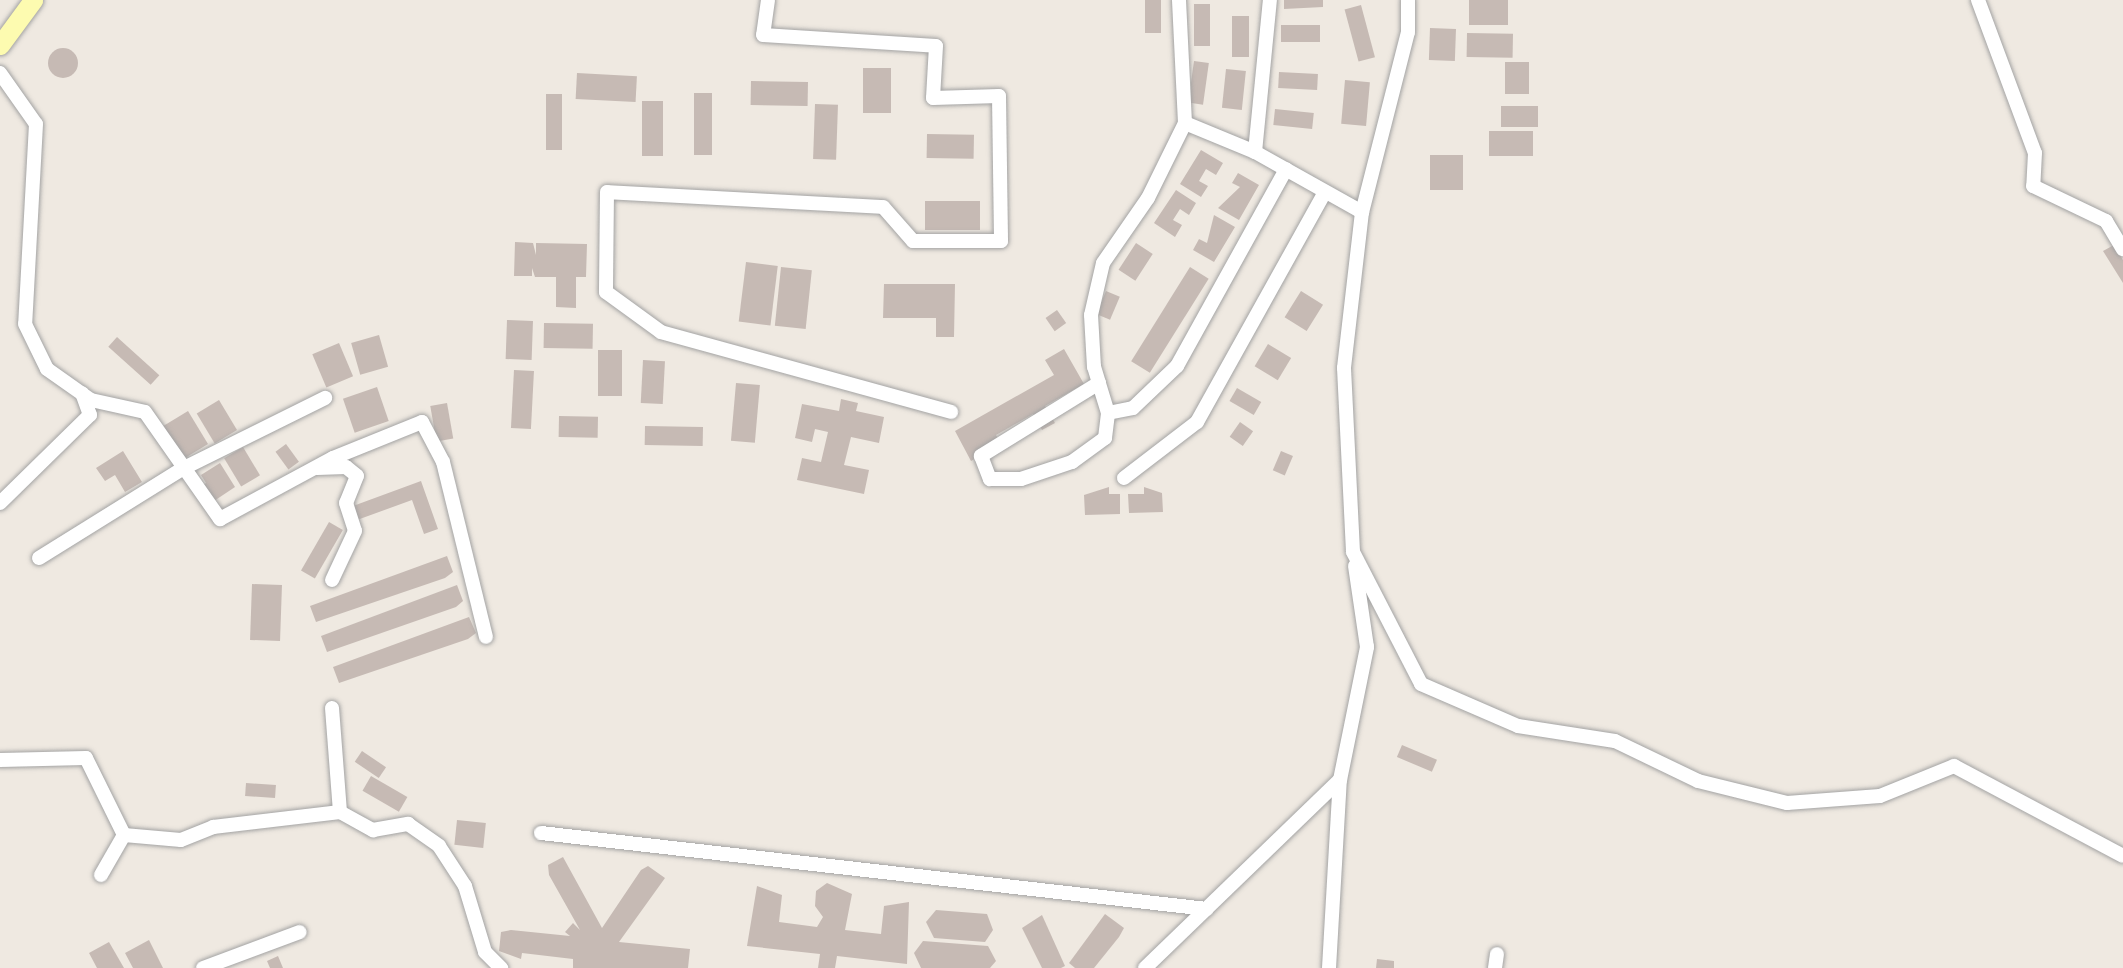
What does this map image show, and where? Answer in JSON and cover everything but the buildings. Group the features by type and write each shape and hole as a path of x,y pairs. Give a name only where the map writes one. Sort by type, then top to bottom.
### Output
{"street":[{"path":"0,45 33,0"},
{"path":"768,0 763,34 936,46 933,98 999,96 1000,241 913,242 883,207 607,192 606,292 661,332 951,412"},
{"path":"1098,383 981,456 990,479 1021,479 1072,462 1105,438 1108,414 1098,383 1091,315 1103,263 1148,198 1185,123 1179,0"},
{"path":"1255,152 1270,0"},
{"path":"1329,968 1340,780 1367,647 1353,552 1344,368 1362,212 1408,32 1408,0"},
{"path":"1978,0 2035,153 2033,186 2106,221 2123,249"},
{"path":"0,73 36,124 25,324 47,369 82,393 145,412 182,469 220,519 313,468 422,422 443,462 485,637"},
{"path":"1185,123 1255,152 1362,212"},
{"path":"1108,414 1133,408 1177,366 1286,169"},
{"path":"1124,478 1197,422 1325,192"},
{"path":"0,503 90,415 82,393"},
{"path":"39,558 182,469 325,398"},
{"path":"313,468 346,467 357,476 346,503 355,531 332,580"},
{"path":"1353,552 1421,684 1518,726 1615,741 1698,781 1787,803 1880,796 1954,766 2123,856"},
{"path":"332,708 340,812"},
{"path":"0,760 86,758 124,835"},
{"path":"1146,968 1340,780"},
{"path":"124,835 181,840 213,827 340,812 373,830 408,824 439,846 465,886 485,952 502,968"},
{"path":"541,833 1207,909"},
{"path":"101,875 124,835"},
{"path":"203,968 300,932"}]}
